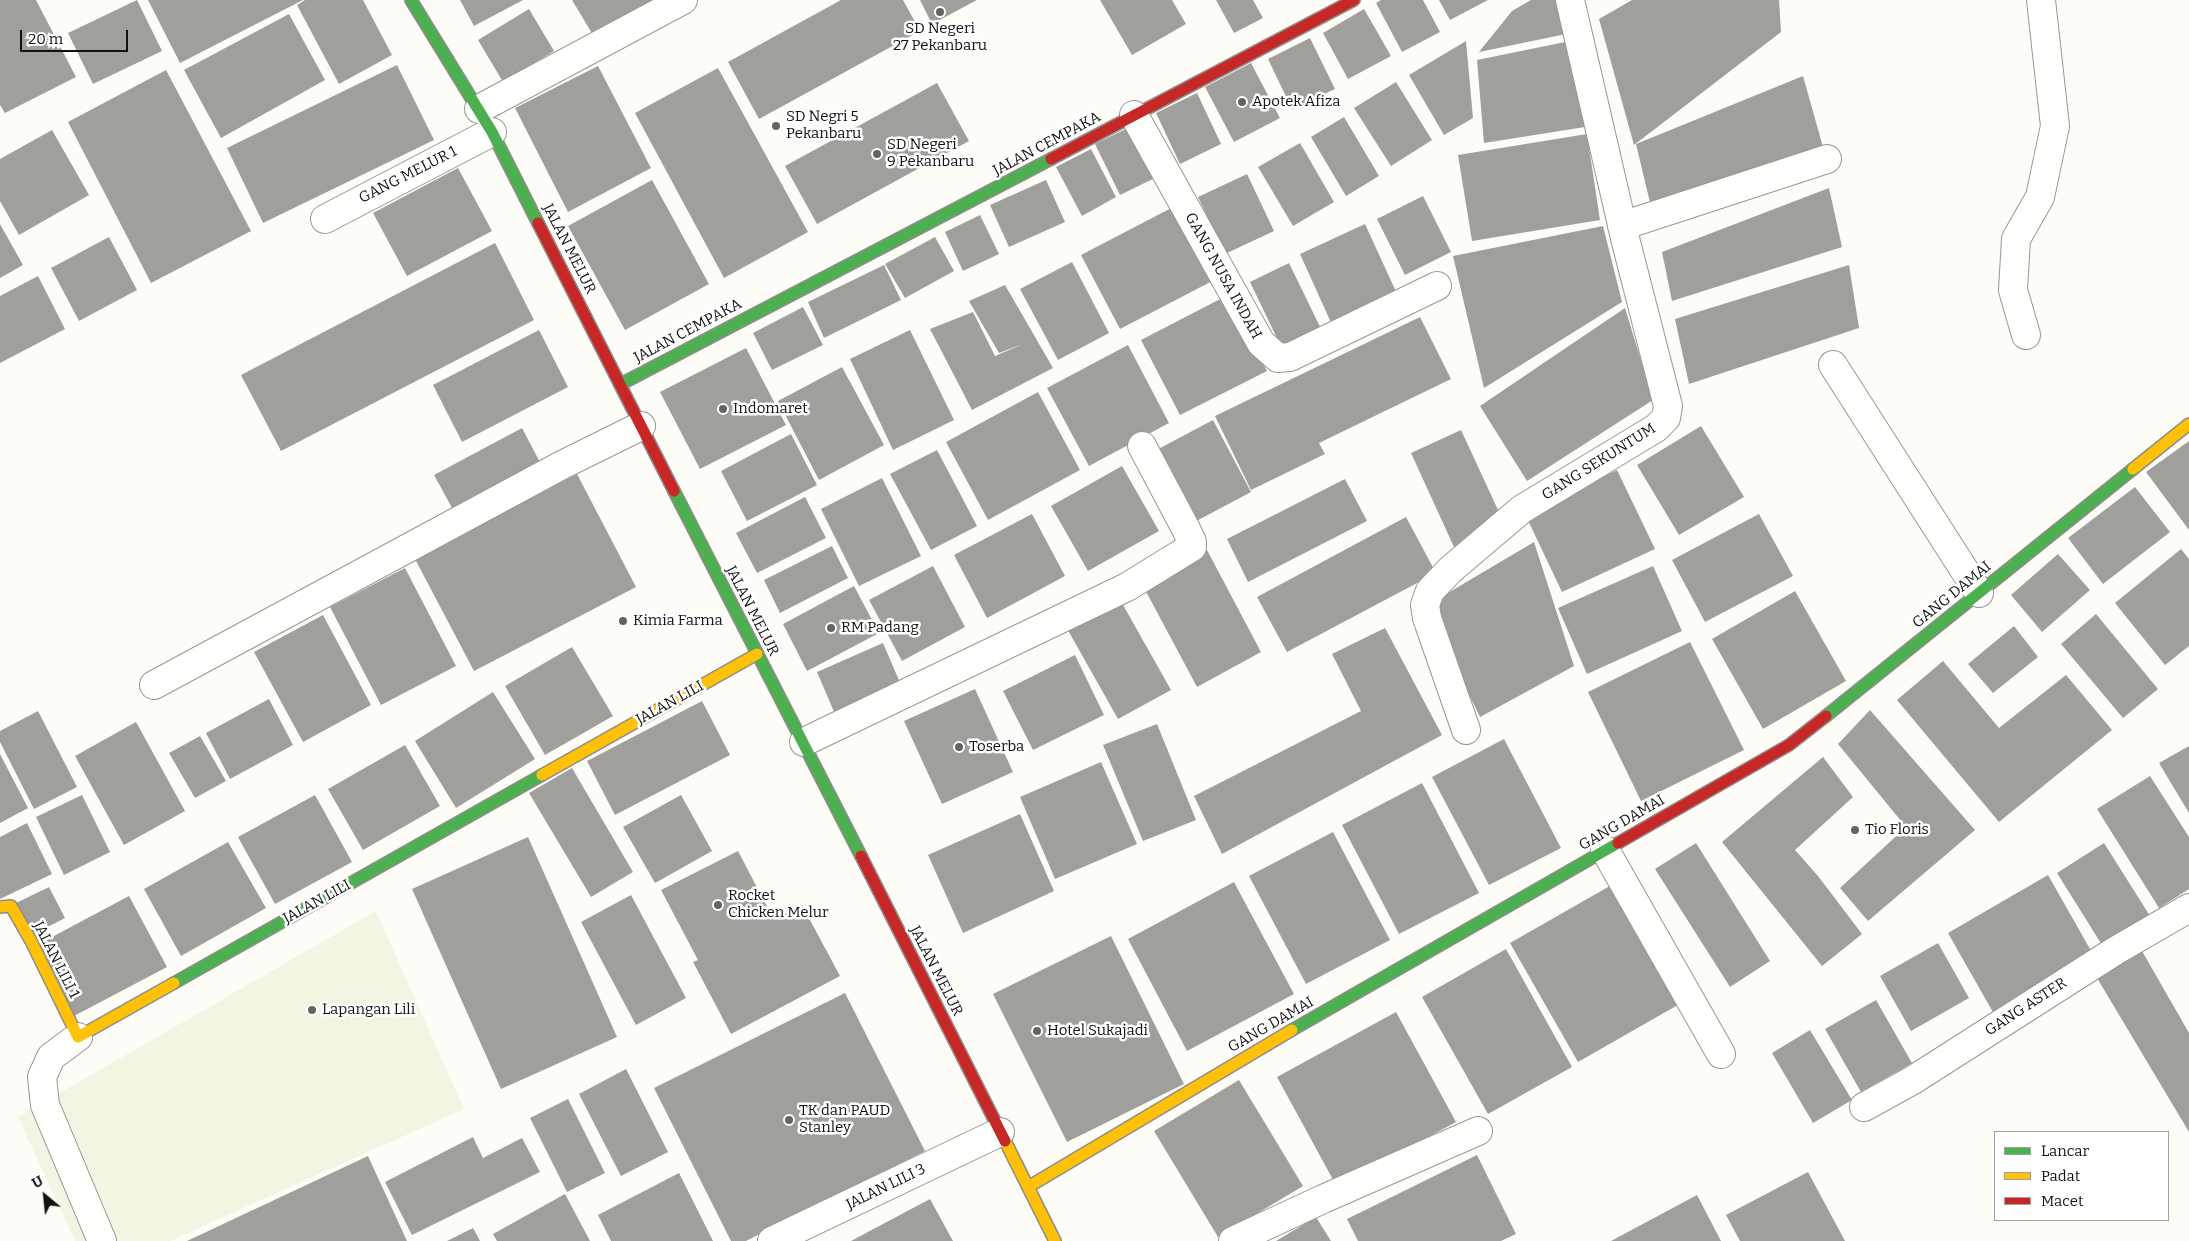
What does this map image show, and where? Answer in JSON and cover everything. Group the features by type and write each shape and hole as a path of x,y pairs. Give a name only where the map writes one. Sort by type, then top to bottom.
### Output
{"street":[{"name":"JALAN MELUR","path":"411,0 486,120 757,654 804,742 1055,1241"},
{"name":"GANG MELUR 1","path":"325,219 683,0"},
{"name":"JALAN CEMPAKA","path":"621,384 1354,0"},
{"name":"GANG SEKUNTUM","path":"1466,730 1427,618 1425,605 1430,591 1450,570 1522,509 1656,428 1666,418 1668,406 1622,226 1570,0"},
{"path":"2026,335 2013,290 2016,238 2040,197 2055,126 2041,0"},
{"name":"GANG NUSA INDAH","path":"1134,115 1261,343 1278,358 1290,357 1436,286"},
{"path":"1622,226 1827,159"},
{"path":"1833,365 1979,592"},
{"name":"GANG DAMAI","path":"1028,1187 1283,1035 1789,745 2189,424"},
{"path":"154,685 562,465 641,426"},
{"path":"804,742 1128,587 1192,547 1192,542 1186,529 1142,446"},
{"name":"JALAN LILI","path":"102,1241 45,1105 42,1077 51,1057 78,1037 757,654"},
{"path":"1605,850 1721,1054"},
{"name":"JALAN LILI 1","path":"0,907 11,906 31,941 78,1037"},
{"name":"GANG ASTER","path":"1864,1107 1913,1080 2115,951 2189,908"},
{"path":"1233,1241 1478,1131"},
{"name":"JALAN LILI 3","path":"772,1241 1000,1132"}],"green space":[{"name":"Lapangan Lili","path":"376,911 464,1109 170,1241 75,1241 18,1117"}],"building":[{"path":"0,0 36,0 76,77 5,113 0,105"},
{"path":"137,0 162,51 93,84 68,33"},
{"path":"148,0 303,0 180,63"},
{"path":"305,0 363,0 392,55 339,84 297,5"},
{"path":"460,0 523,0 474,26"},
{"path":"572,0 663,0 596,40"},
{"path":"841,0 903,0 920,31 759,119 728,62"},
{"name":"SD Negeri 27 Pekanbaru","path":"920,0 977,0 932,24"},
{"path":"1100,0 1172,0 1186,24 1132,55"},
{"path":"1216,0 1253,0 1263,18 1234,33"},
{"path":"1381,0 1423,0 1440,32 1402,52 1376,3"},
{"path":"1439,0 1488,0 1450,20"},
{"path":"1531,0 1566,0 1571,33 1479,52 1512,11"},
{"path":"1632,0 1779,0 1781,32 1634,145 1599,19"},
{"path":"529,9 554,51 503,82 478,40"},
{"path":"1364,9 1391,56 1348,79 1323,33"},
{"path":"289,14 325,80 221,138 184,70"},
{"path":"1310,38 1335,89 1292,109 1268,59"},
{"path":"1466,41 1473,118 1444,135 1409,75"},
{"path":"1570,41 1585,127 1484,143 1477,60"},
{"name":"Apotek Afiza","path":"1251,63 1280,118 1234,142 1205,87"},
{"path":"397,65 434,140 263,223 227,148"},
{"path":"598,66 651,168 568,212 515,108"},
{"path":"718,68 808,232 724,278 635,113"},
{"path":"166,70 251,231 151,283 68,122"},
{"path":"1803,76 1823,147 1653,215 1636,144"},
{"path":"1396,82 1432,140 1391,166 1354,108"},
{"name":"SD Negeri 9 Pekanbaru","path":"937,83 969,141 817,224 785,166"},
{"path":"1197,93 1221,144 1180,164 1156,113"},
{"path":"1344,117 1379,176 1346,196 1311,137"},
{"path":"1136,124 1161,175 1120,195 1095,144"},
{"path":"52,130 89,195 19,235 0,201 0,159"},
{"path":"1587,134 1600,220 1472,241 1458,155"},
{"path":"1300,143 1334,202 1293,226 1258,167"},
{"path":"1091,149 1116,197 1082,216 1056,167"},
{"path":"458,168 492,231 407,276 373,213"},
{"path":"1247,174 1274,231 1225,254 1198,197"},
{"path":"652,180 709,284 625,330 568,226"},
{"path":"1046,180 1065,222 1009,247 990,205"},
{"path":"1829,188 1842,247 1672,301 1662,252"},
{"path":"1423,196 1451,252 1405,275 1377,219"},
{"path":"1179,204 1218,278 1120,329 1081,255"},
{"path":"980,215 999,254 963,271 945,232"},
{"path":"0,224 23,265 0,278"},
{"path":"1365,224 1398,296 1333,327 1300,254"},
{"path":"1603,226 1622,302 1484,388 1453,256"},
{"path":"109,237 137,290 79,321 51,268"},
{"path":"935,237 954,271 905,298 885,264"},
{"path":"495,243 534,320 281,451 241,375"},
{"path":"1072,262 1109,333 1058,360 1020,289"},
{"path":"1289,263 1324,335 1285,355 1250,282"},
{"path":"884,265 901,300 824,338 808,302"},
{"path":"1849,265 1859,328 1689,384 1675,319"},
{"path":"38,276 65,329 0,363 0,296"},
{"path":"1005,285 1053,368 972,410 930,329 973,312 995,356 1023,344 999,353 969,301"},
{"path":"1228,295 1267,371 1180,415 1141,340"},
{"path":"803,307 823,345 772,370 753,333"},
{"path":"1625,308 1653,400 1527,481 1480,406"},
{"path":"1420,317 1451,379 1319,443 1325,454 1251,490 1215,416"},
{"path":"539,330 568,387 462,442 433,385"},
{"path":"910,330 954,420 893,450 850,359"},
{"path":"1128,345 1169,423 1089,466 1047,388"},
{"name":"Indomaret","path":"746,348 786,425 700,469 660,392"},
{"path":"842,367 884,445 819,480 778,401"},
{"path":"1038,392 1080,470 988,520 946,442"},
{"path":"1213,420 1251,492 1187,526 1149,454"},
{"path":"1701,426 1744,497 1679,535 1637,465"},
{"path":"522,428 543,468 456,515 434,475"},
{"path":"1461,430 1505,525 1454,547 1411,453"},
{"path":"791,434 817,485 747,521 721,471"},
{"path":"2189,441 2189,530 2146,472"},
{"path":"937,450 977,526 931,550 890,474"},
{"path":"1122,466 1159,531 1088,571 1051,506"},
{"path":"1617,470 1655,549 1562,592 1525,514"},
{"path":"577,474 636,587 474,671 415,559"},
{"path":"882,478 921,556 859,586 821,509"},
{"path":"1345,479 1367,521 1248,582 1227,539"},
{"path":"2135,487 2170,532 2103,584 2068,538"},
{"path":"805,497 826,538 757,573 736,533"},
{"path":"1032,514 1065,576 987,618 954,555"},
{"path":"1759,514 1793,576 1705,622 1672,560"},
{"path":"1406,517 1436,573 1287,652 1257,597"},
{"path":"1534,542 1574,666 1480,717 1426,606"},
{"path":"832,546 848,578 780,613 764,580"},
{"path":"2181,549 2189,559 2189,646 2165,665 2115,603"},
{"path":"1207,550 1261,652 1197,687 1142,584"},
{"path":"2058,554 2090,590 2042,632 2011,595"},
{"path":"933,566 965,627 902,661 869,600"},
{"path":"1653,566 1682,631 1587,674 1558,608"},
{"path":"405,568 456,666 381,705 330,607"},
{"name":"RM Padang","path":"854,586 879,633 807,671 783,624"},
{"path":"1795,591 1846,681 1763,729 1712,639"},
{"path":"1118,596 1171,690 1118,719 1065,625"},
{"path":"2096,614 2158,689 2123,718 2061,644"},
{"path":"323,615 371,705 303,742 254,652"},
{"path":"2014,626 2038,657 1993,693 1968,664"},
{"path":"1385,628 1442,735 1222,854 1194,796 1361,711 1332,654"},
{"path":"1690,642 1744,750 1641,801 1588,692"},
{"path":"883,643 901,685 835,714 817,672"},
{"path":"572,647 613,716 545,755 505,686"},
{"path":"1075,655 1104,715 1033,750 1003,691"},
{"path":"1943,661 1999,728 2066,675 2112,730 1999,822 1897,700"},
{"name":"Toserba","path":"975,689 1013,772 942,804 904,721"},
{"path":"493,692 535,759 456,808 415,741"},
{"path":"269,699 293,745 230,779 206,733"},
{"path":"702,701 730,755 615,815 587,761"},
{"path":"1870,710 1975,830 1868,921 1840,888 1906,827 1838,744"},
{"path":"38,711 77,787 34,809 0,742 0,731"},
{"path":"136,722 185,811 124,845 75,756"},
{"path":"1157,724 1196,820 1143,841 1103,745"},
{"path":"200,736 226,781 195,798 169,753"},
{"path":"1504,739 1561,848 1489,885 1432,777"},
{"path":"405,745 440,806 363,850 328,789"},
{"path":"2189,746 2189,813 2159,763"},
{"path":"0,754 28,808 0,823"},
{"path":"1823,757 1853,797 1795,850 1818,876 1862,934 1822,966 1722,842"},
{"path":"1101,762 1137,844 1055,879 1020,797"},
{"path":"572,768 633,872 591,897 529,793"},
{"path":"2150,776 2189,837 2189,889 2159,908 2097,809"},
{"path":"1422,783 1479,893 1399,934 1342,825"},
{"path":"82,795 110,852 64,875 36,817"},
{"path":"315,795 352,862 275,904 238,837"},
{"path":"681,795 712,851 655,883 623,827"},
{"path":"1020,814 1054,891 963,933 928,855"},
{"path":"27,823 52,874 0,899 0,837"},
{"path":"1333,832 1390,940 1306,984 1249,876"},
{"path":"528,837 617,1037 501,1089 412,889"},
{"path":"228,842 266,908 181,956 144,889"},
{"path":"1696,843 1770,961 1730,987 1655,869"},
{"path":"2104,843 2150,916 2102,945 2057,873"},
{"path":"738,851 774,920 802,905 840,976 731,1034 693,962 698,960 661,890"},
{"path":"2048,875 2094,956 1994,1014 1948,933"},
{"path":"1234,882 1294,994 1187,1051 1128,939"},
{"path":"1615,883 1683,1002 1578,1062 1510,943"},
{"path":"49,887 65,918 30,936 14,904"},
{"path":"631,895 686,998 636,1025 581,922"},
{"path":"129,896 167,967 74,1016 37,945"},
{"name":"Hotel Sukajadi","path":"1111,936 1184,1084 1067,1142 993,994"},
{"path":"1938,943 1969,998 1911,1031 1880,976"},
{"path":"1506,949 1572,1067 1488,1114 1422,997"},
{"path":"2142,951 2189,1033 2189,1132 2097,978"},
{"name":"TK dan PAUD Stanley","path":"845,993 925,1151 746,1241 731,1241 654,1088"},
{"path":"1876,1000 1912,1063 1861,1092 1825,1029"},
{"path":"1396,1012 1456,1122 1337,1187 1277,1077"},
{"path":"1810,1030 1852,1100 1813,1123 1772,1053"},
{"path":"626,1069 668,1152 621,1176 579,1094"},
{"path":"1239,1080 1303,1186 1218,1237 1154,1131"},
{"path":"568,1099 605,1173 567,1192 530,1118"},
{"path":"473,1137 483,1158 522,1138 540,1172 412,1235 385,1182"},
{"path":"1477,1155 1516,1234 1501,1241 1358,1241 1347,1219"},
{"path":"368,1156 407,1241 187,1241"},
{"path":"1808,1172 1845,1241 1740,1241 1726,1215"},
{"path":"679,1173 713,1241 611,1241 598,1215"},
{"path":"565,1194 590,1241 497,1241 493,1234"},
{"path":"1697,1195 1721,1241 1611,1241"},
{"path":"930,1199 953,1241 851,1241"},
{"path":"1316,1217 1331,1241 1276,1241"},
{"path":"473,1228 480,1241 447,1241"}],"traffic: fast":[{"path":"411,0 492,132 538,223"},
{"path":"621,384 1051,159"},
{"path":"1826,716 2133,469"},
{"path":"674,491 861,856"},
{"path":"174,983 542,775"},
{"path":"1292,1030 1618,843"}],"traffic: slow":[{"path":"2133,469 2189,424"},
{"path":"542,775 757,654"},
{"path":"0,907 11,906 31,941 78,1037 174,983"},
{"path":"1028,1187 1292,1030"},
{"path":"1005,1141 1055,1241"}],"traffic: jam":[{"path":"1051,159 1354,0"},
{"path":"538,223 674,491"},
{"path":"1618,843 1789,745 1826,716"},
{"path":"861,856 1005,1141"}],"place":[{"name":"SD Negeri 27 Pekanbaru","path":"940,12"},
{"name":"Apotek Afiza","path":"1242,102"},
{"name":"SD Negri 5 Pekanbaru","path":"776,126"},
{"name":"SD Negeri 9 Pekanbaru","path":"877,154"},
{"name":"Indomaret","path":"723,409"},
{"name":"Kimia Farma","path":"623,621"},
{"name":"RM Padang","path":"831,628"},
{"name":"Toserba","path":"959,747"},
{"name":"Tio Floris","path":"1855,830"},
{"name":"Rocket Chicken Melur","path":"718,905"},
{"name":"Lapangan Lili","path":"312,1010"},
{"name":"Hotel Sukajadi","path":"1037,1031"},
{"name":"TK dan PAUD Stanley","path":"789,1120"}]}
